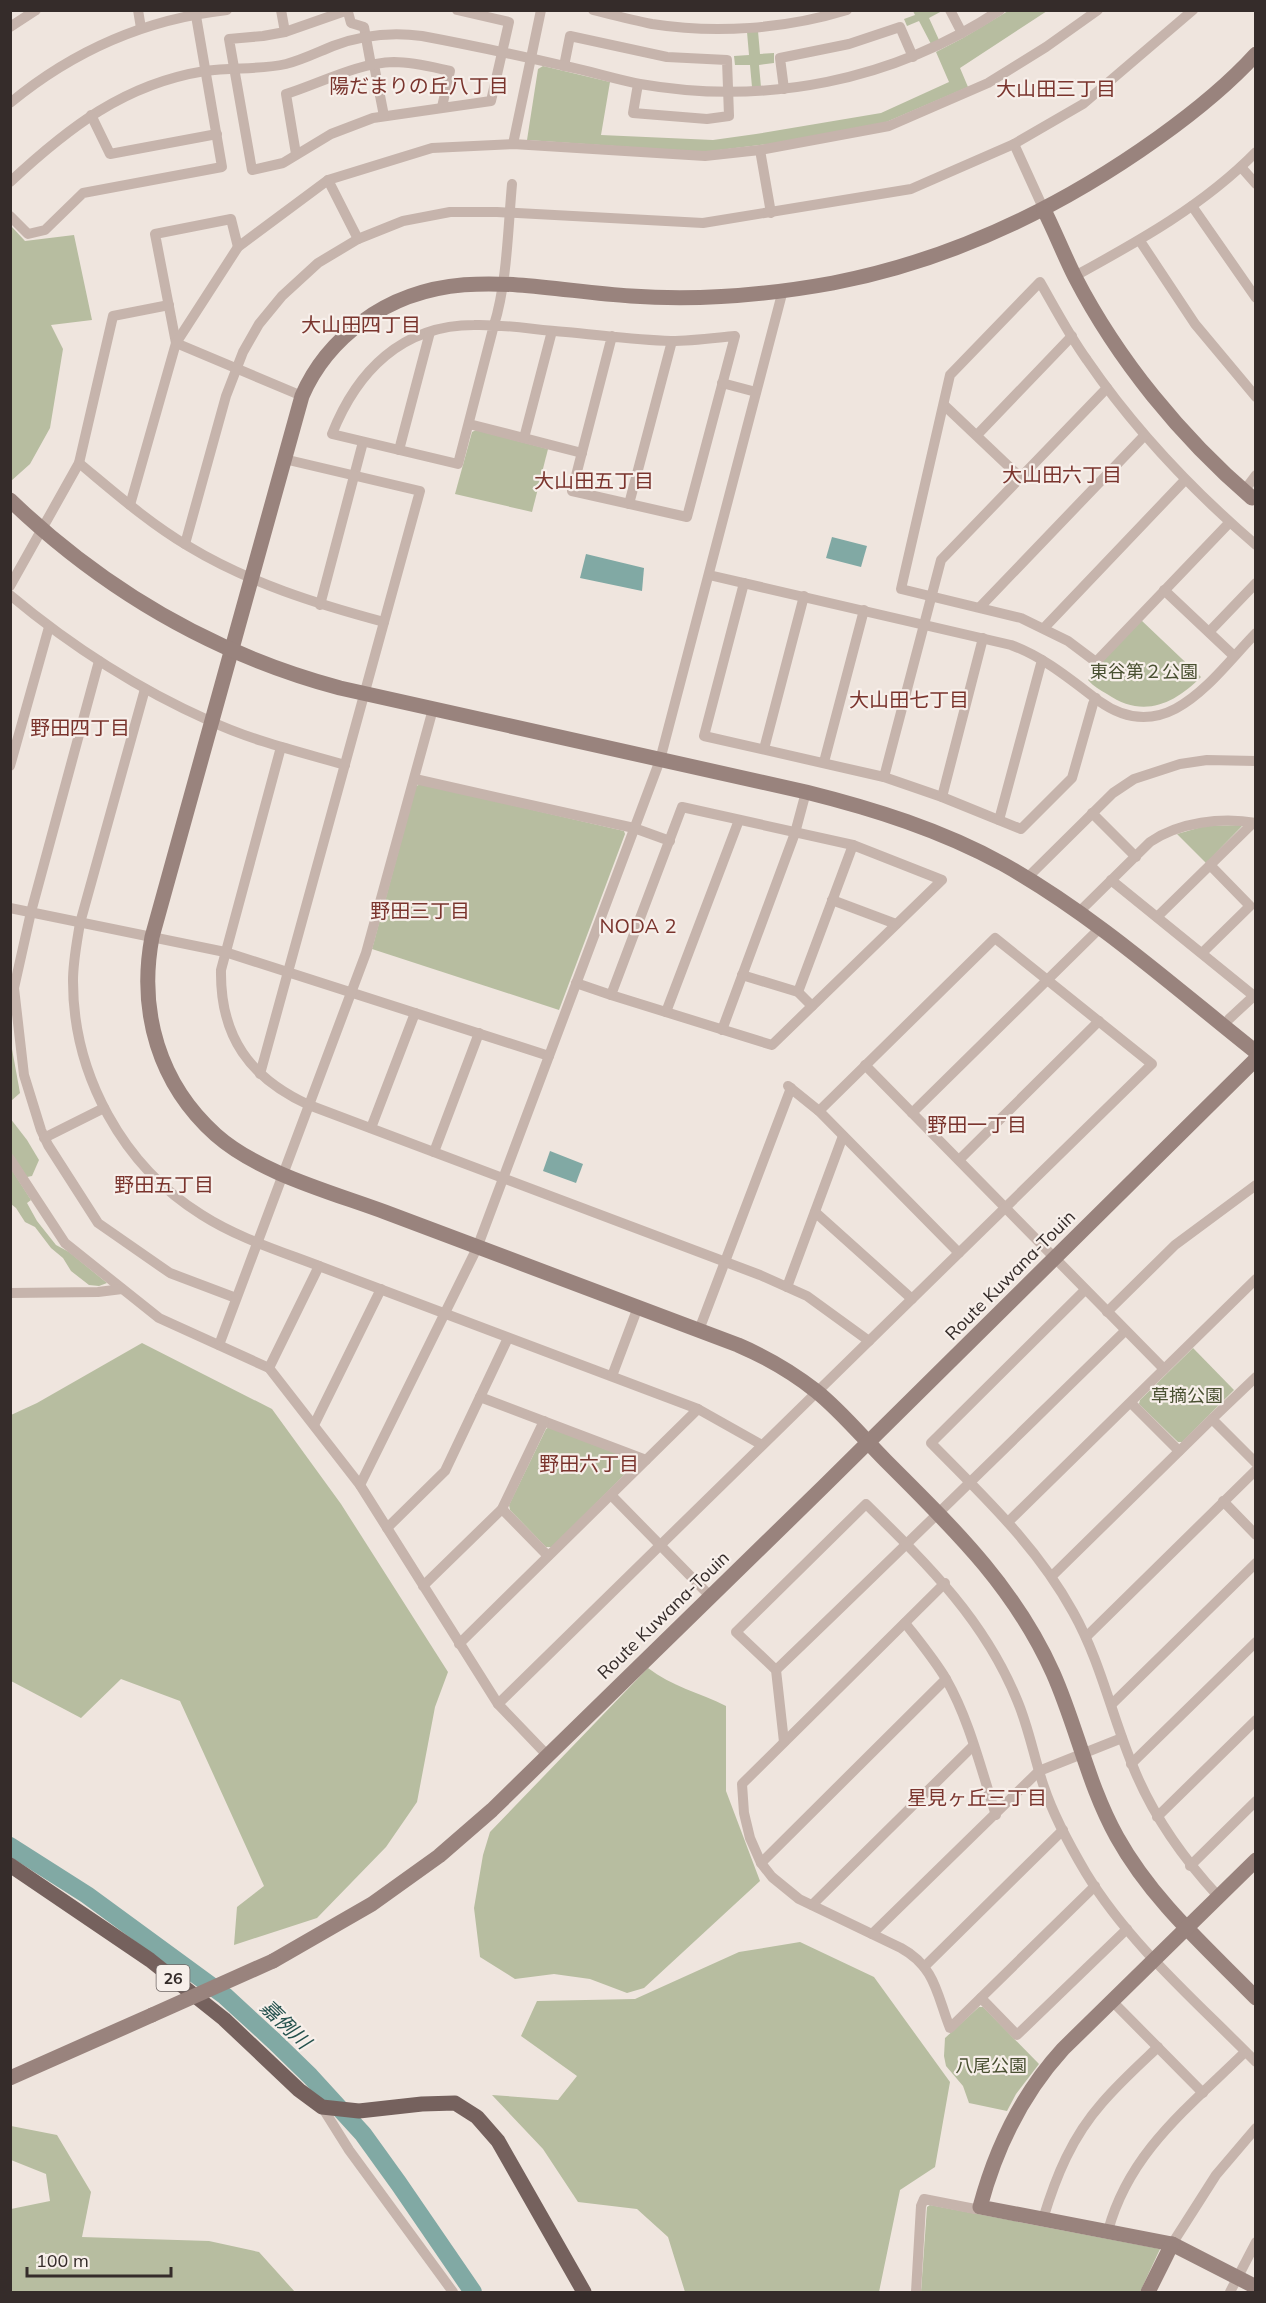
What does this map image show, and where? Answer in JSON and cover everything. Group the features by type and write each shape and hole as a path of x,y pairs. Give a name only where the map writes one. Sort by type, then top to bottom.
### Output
{"main road":[{"name":"26","path":"10,1865 150,1960 224,2019 299,2090 322,2107"},
{"path":"322,2107 359,2111 455,2103 477,2117 498,2141 584,2292"}],"street":[{"path":"10,27 36,10"},
{"path":"138,10 141,28"},
{"path":"10,103 50,73 118,36 195,13 227,10"},
{"path":"281,10 285,32"},
{"path":"384,116 364,27 351,23 348,11 285,32 229,39 252,170 277,165 343,128 384,116 491,101 509,22 457,10"},
{"path":"513,144 541,10"},
{"path":"593,10 651,24 725,29 779,25 846,11"},
{"path":"950,10 963,33"},
{"path":"10,182 56,141 91,115 144,88 206,71 288,64 336,45 365,37 393,33 416,35 638,84 729,93 784,89 858,76 912,57 963,33 1000,10"},
{"path":"130,506 176,343 238,247 328,180 432,148 513,144 698,156 760,150 889,126 987,83 1046,47 1098,10"},
{"path":"185,544 226,396 236,367 259,324 282,296 318,263 358,238 403,221 465,211 690,223 771,213 911,189 1014,144 1083,104 1193,10"},
{"path":"10,216 28,234 45,230 83,193 222,167 195,13"},
{"path":"784,89 780,58 849,45 900,27 912,57"},
{"path":"564,66 570,36 668,57 727,60 729,116 706,118 633,113 638,84"},
{"path":"1256,54 1194,112 1129,158 1044,210 963,246 927,258 858,278 783,290 675,298 503,284 452,285 422,291 388,304 353,328 323,359 302,396 152,938 147,971 149,1012 156,1046 172,1081 195,1113 226,1143 247,1157 284,1174 756,1353 775,1362 817,1392 938,1512 994,1574 1013,1600 1030,1627 1053,1673 1091,1785 1122,1846 1150,1887 1186,1928 1256,1998"},
{"path":"296,153 286,94 372,65 406,63 450,71 442,107"},
{"path":"91,115 110,154 217,134"},
{"path":"1014,144 1075,276 1110,335 1152,393 1205,454 1251,496 1256,475"},
{"path":"760,150 771,213"},
{"path":"1075,276 1140,241 1192,206 1256,152"},
{"path":"1241,167 1256,184"},
{"path":"328,180 358,238"},
{"path":"512,184 503,284 494,325 458,464 332,434 350,396 363,376 402,344 430,332 463,325 494,325 672,341 735,336 687,517 572,491 612,336"},
{"path":"1192,206 1256,298"},
{"path":"176,343 155,234 231,219 238,247"},
{"path":"1140,241 1195,324 1256,397"},
{"path":"1230,522 1096,662 1068,641 1021,618 901,589 950,375 1040,282 1072,336 1107,388 1144,436 1185,480 1256,545"},
{"path":"360,1485 477,1248 660,760 783,290"},
{"path":"10,586 79,463 113,316 169,305"},
{"path":"524,438 552,331"},
{"path":"399,450 430,332"},
{"path":"977,435 1072,336"},
{"path":"629,504 672,341"},
{"path":"176,343 302,396"},
{"path":"722,383 756,392"},
{"path":"884,777 941,560 1107,388"},
{"path":"944,405 1020,477"},
{"path":"468,424 582,453"},
{"path":"980,607 1144,436"},
{"path":"320,604 363,442"},
{"path":"260,1074 420,491 284,459"},
{"path":"79,463 130,506 185,544 251,578 320,604 384,622"},
{"path":"1044,628 1185,480"},
{"path":"10,500 84,565 122,592 231,651 289,673 434,709 867,807 934,832 1027,878 1079,912 1256,1052"},
{"path":"709,574 924,623 1020,648 1042,660 1116,710 1132,715 1148,716 1169,712 1190,701 1256,633"},
{"path":"744,583 704,736 884,777 1021,828 1072,778 1096,698"},
{"path":"1209,632 1256,583"},
{"path":"1164,590 1234,656"},
{"path":"10,595 49,627 145,689 212,722 281,747 345,765"},
{"path":"764,749 804,596"},
{"path":"825,762 864,610"},
{"path":"10,766 49,627"},
{"path":"942,797 983,638"},
{"path":"999,820 1042,660"},
{"path":"99,661 31,912 14,988 24,1075 44,1138 98,1223 170,1273 236,1298"},
{"path":"145,689 80,922 74,963 75,1014 87,1068 104,1108 129,1147 162,1185 201,1215 230,1231 698,1409 762,1445"},
{"path":"219,1345 352,992 372,932 434,709"},
{"path":"281,747 225,952 221,980 225,1014 236,1042 260,1074 282,1092 309,1105 725,1261 787,1287 807,1296 869,1341"},
{"path":"1027,878 1119,788 1134,779 1164,769 1207,760 1256,761"},
{"path":"414,779 634,828 670,841"},
{"path":"722,1030 795,833 806,792"},
{"path":"576,983 611,995 772,1045 942,880 853,845 682,807 611,995"},
{"path":"1092,813 1136,857"},
{"path":"666,1012 739,820"},
{"path":"1079,912 1156,838 1183,828 1218,821 1254,823"},
{"path":"1157,917 1254,823"},
{"path":"798,992 853,845"},
{"path":"1202,953 1250,906 1210,865"},
{"path":"1111,880 1255,995 1229,1019"},
{"path":"832,900 896,924"},
{"path":"10,908 225,952 549,1056"},
{"path":"912,1113 1100,928"},
{"path":"498,1704 1152,1064 995,938 819,1111"},
{"path":"742,975 798,992 812,1006"},
{"path":"371,1128 415,1013"},
{"path":"958,1160 1099,1021"},
{"path":"434,1152 479,1034"},
{"name":"Route Kuwana-Touin","path":"10,2078 273,1961 372,1904 439,1856 492,1810 1256,1059"},
{"path":"865,1065 1164,1369"},
{"path":"699,1330 789,1087 819,1111 959,1253"},
{"path":"44,1138 104,1108"},
{"path":"787,1287 843,1136"},
{"path":"10,1159 65,1243 122,1289 159,1318 269,1368 360,1485 498,1704 547,1755"},
{"path":"1107,1312 1175,1245 1256,1185"},
{"path":"815,1212 912,1299"},
{"path":"269,1368 319,1266"},
{"path":"1008,1522 1256,1280"},
{"path":"10,1293 98,1292 122,1289"},
{"path":"315,1425 381,1289"},
{"path":"1085,1290 931,1443 1029,1545 1052,1576 1086,1637 1112,1704 1131,1764 1157,1817 1190,1866 1218,1896"},
{"path":"612,1376 638,1307"},
{"path":"776,1670 1125,1331"},
{"path":"387,1528 445,1471 508,1338"},
{"path":"1052,1576 1256,1377"},
{"path":"480,1397 646,1460"},
{"path":"1131,1403 1179,1451"},
{"path":"459,1644 698,1409"},
{"path":"1212,1419 1256,1462"},
{"path":"423,1586 502,1509 544,1421"},
{"path":"1086,1637 1256,1470"},
{"path":"611,1495 710,1596"},
{"path":"1223,1501 1256,1535"},
{"path":"784,1742 776,1670 736,1632 866,1504 945,1584 981,1631 1003,1669 1023,1714 1051,1805 1095,1886 1127,1929 1154,1959 1256,2062"},
{"path":"502,1509 548,1556"},
{"path":"1112,1704 1256,1563"},
{"path":"945,1584 742,1784 746,1826 761,1863 781,1886 799,1899 907,1952 924,1967 934,1980 950,2028 1095,1886"},
{"path":"905,1623 946,1679 962,1713 996,1815"},
{"path":"1131,1764 1256,1642"},
{"path":"761,1863 946,1679"},
{"path":"1157,1817 1256,1720"},
{"path":"872,1934 1039,1771 1122,1738"},
{"path":"812,1905 974,1746"},
{"path":"1190,1866 1256,1802"},
{"path":"924,1967 1063,1830"},
{"path":"980,2207 995,2157 1024,2100 1052,2061 1256,1860"},
{"path":"981,1998 1017,2035 1127,1929"},
{"path":"1112,2001 1203,2093"},
{"path":"1043,2219 1056,2178 1081,2130 1101,2104 1158,2047"},
{"path":"1107,2231 1120,2194 1149,2148 1245,2052"},
{"path":"322,2107 349,2150 453,2292"},
{"path":"1148,2292 1172,2244 1216,2175 1256,2128"},
{"path":"916,2292 921,2206 924,2199 975,2209 980,2207 1172,2244 1256,2287"},
{"path":"1230,2292 1256,2242"}],"green space":[{"path":"913,11 942,11 929,18 939,40 931,44 919,21 907,26 904,19 915,15"},
{"path":"1008,11 1047,11 960,68 968,87 884,123 769,144 703,152 527,140 538,69 543,66 610,82 601,135 713,140 881,113 949,82 936,52"},
{"path":"758,31 760,54 774,53 774,63 759,65 761,87 752,87 750,65 735,65 734,56 749,55 747,32"},
{"path":"11,226 25,241 74,235 92,320 51,325 63,349 50,428 30,464 11,481"},
{"path":"476,430 548,449 532,512 455,494 472,432"},
{"name":"東谷第２公園","path":"1141,620 1201,677 1191,687 1169,701 1145,707 1120,702 1088,680 1104,663 1102,661"},
{"path":"421,784 624,831 625,834 559,1010 372,949 416,786"},
{"path":"1243,825 1206,863 1177,834 1205,826"},
{"path":"10,1038 20,1093 11,1101 10,1101"},
{"path":"10,1118 39,1160 32,1176 27,1177 11,1153"},
{"path":"10,1167 31,1200 27,1203 37,1221 56,1245 69,1252 107,1283 99,1286 89,1285 71,1271 63,1258 51,1248 35,1227 25,1222 11,1204"},
{"path":"142,1343 272,1409 341,1504 448,1672 435,1707 417,1802 386,1847 317,1918 234,1945 237,1907 264,1886 180,1701 121,1679 81,1718 11,1681 11,1415 37,1403"},
{"name":"草摘公園","path":"1193,1348 1234,1390 1182,1442 1178,1442 1139,1404 1140,1400"},
{"path":"549,1427 633,1460 635,1464 552,1547 546,1547 510,1510 509,1505"},
{"path":"648,1668 676,1685 726,1706 726,1791 760,1881 644,1988 627,1993 590,1979 554,1974 515,1979 480,1957 474,1908 483,1855 490,1832"},
{"path":"800,1942 874,1977 950,2082 935,2167 900,2190 879,2292 685,2292 668,2237 637,2209 578,2202 543,2149 492,2095 558,2100 577,2076 521,2036 537,2001 635,1999 739,1952"},
{"name":"八尾公園","path":"979,2007 983,2007 1039,2064 1016,2094 1007,2111 969,2103 963,2086 946,2066 945,2038"},
{"path":"11,2126 57,2135 91,2192 82,2237 209,2241 259,2252 295,2292 11,2292 11,2209 50,2201 46,2174 11,2160"},
{"path":"930,2205 1160,2249 1140,2292 921,2292 927,2207"}],"water":[{"path":"832,537 867,546 861,567 826,558"},
{"path":"586,554 644,568 642,591 580,578"},
{"path":"550,1151 583,1164 576,1183 543,1171"}],"waterway":[{"name":"嘉例川","path":"10,1846 87,1895 225,1996 274,2041 310,2076 363,2134 473,2292"}],"district":[{"name":"陽だまりの丘八丁目","path":"419,85"},
{"name":"大山田三丁目","path":"1056,88"},
{"name":"大山田四丁目","path":"361,324"},
{"name":"大山田六丁目","path":"1062,474"},
{"name":"大山田五丁目","path":"594,480"},
{"name":"大山田七丁目","path":"909,699"},
{"name":"野田四丁目","path":"80,727"},
{"name":"野田三丁目","path":"420,910"},
{"name":"NODA 2","path":"638,925"},
{"name":"野田一丁目","path":"977,1124"},
{"name":"野田五丁目","path":"164,1184"},
{"name":"野田六丁目","path":"589,1463"},
{"name":"星見ヶ丘三丁目","path":"977,1797"}]}
